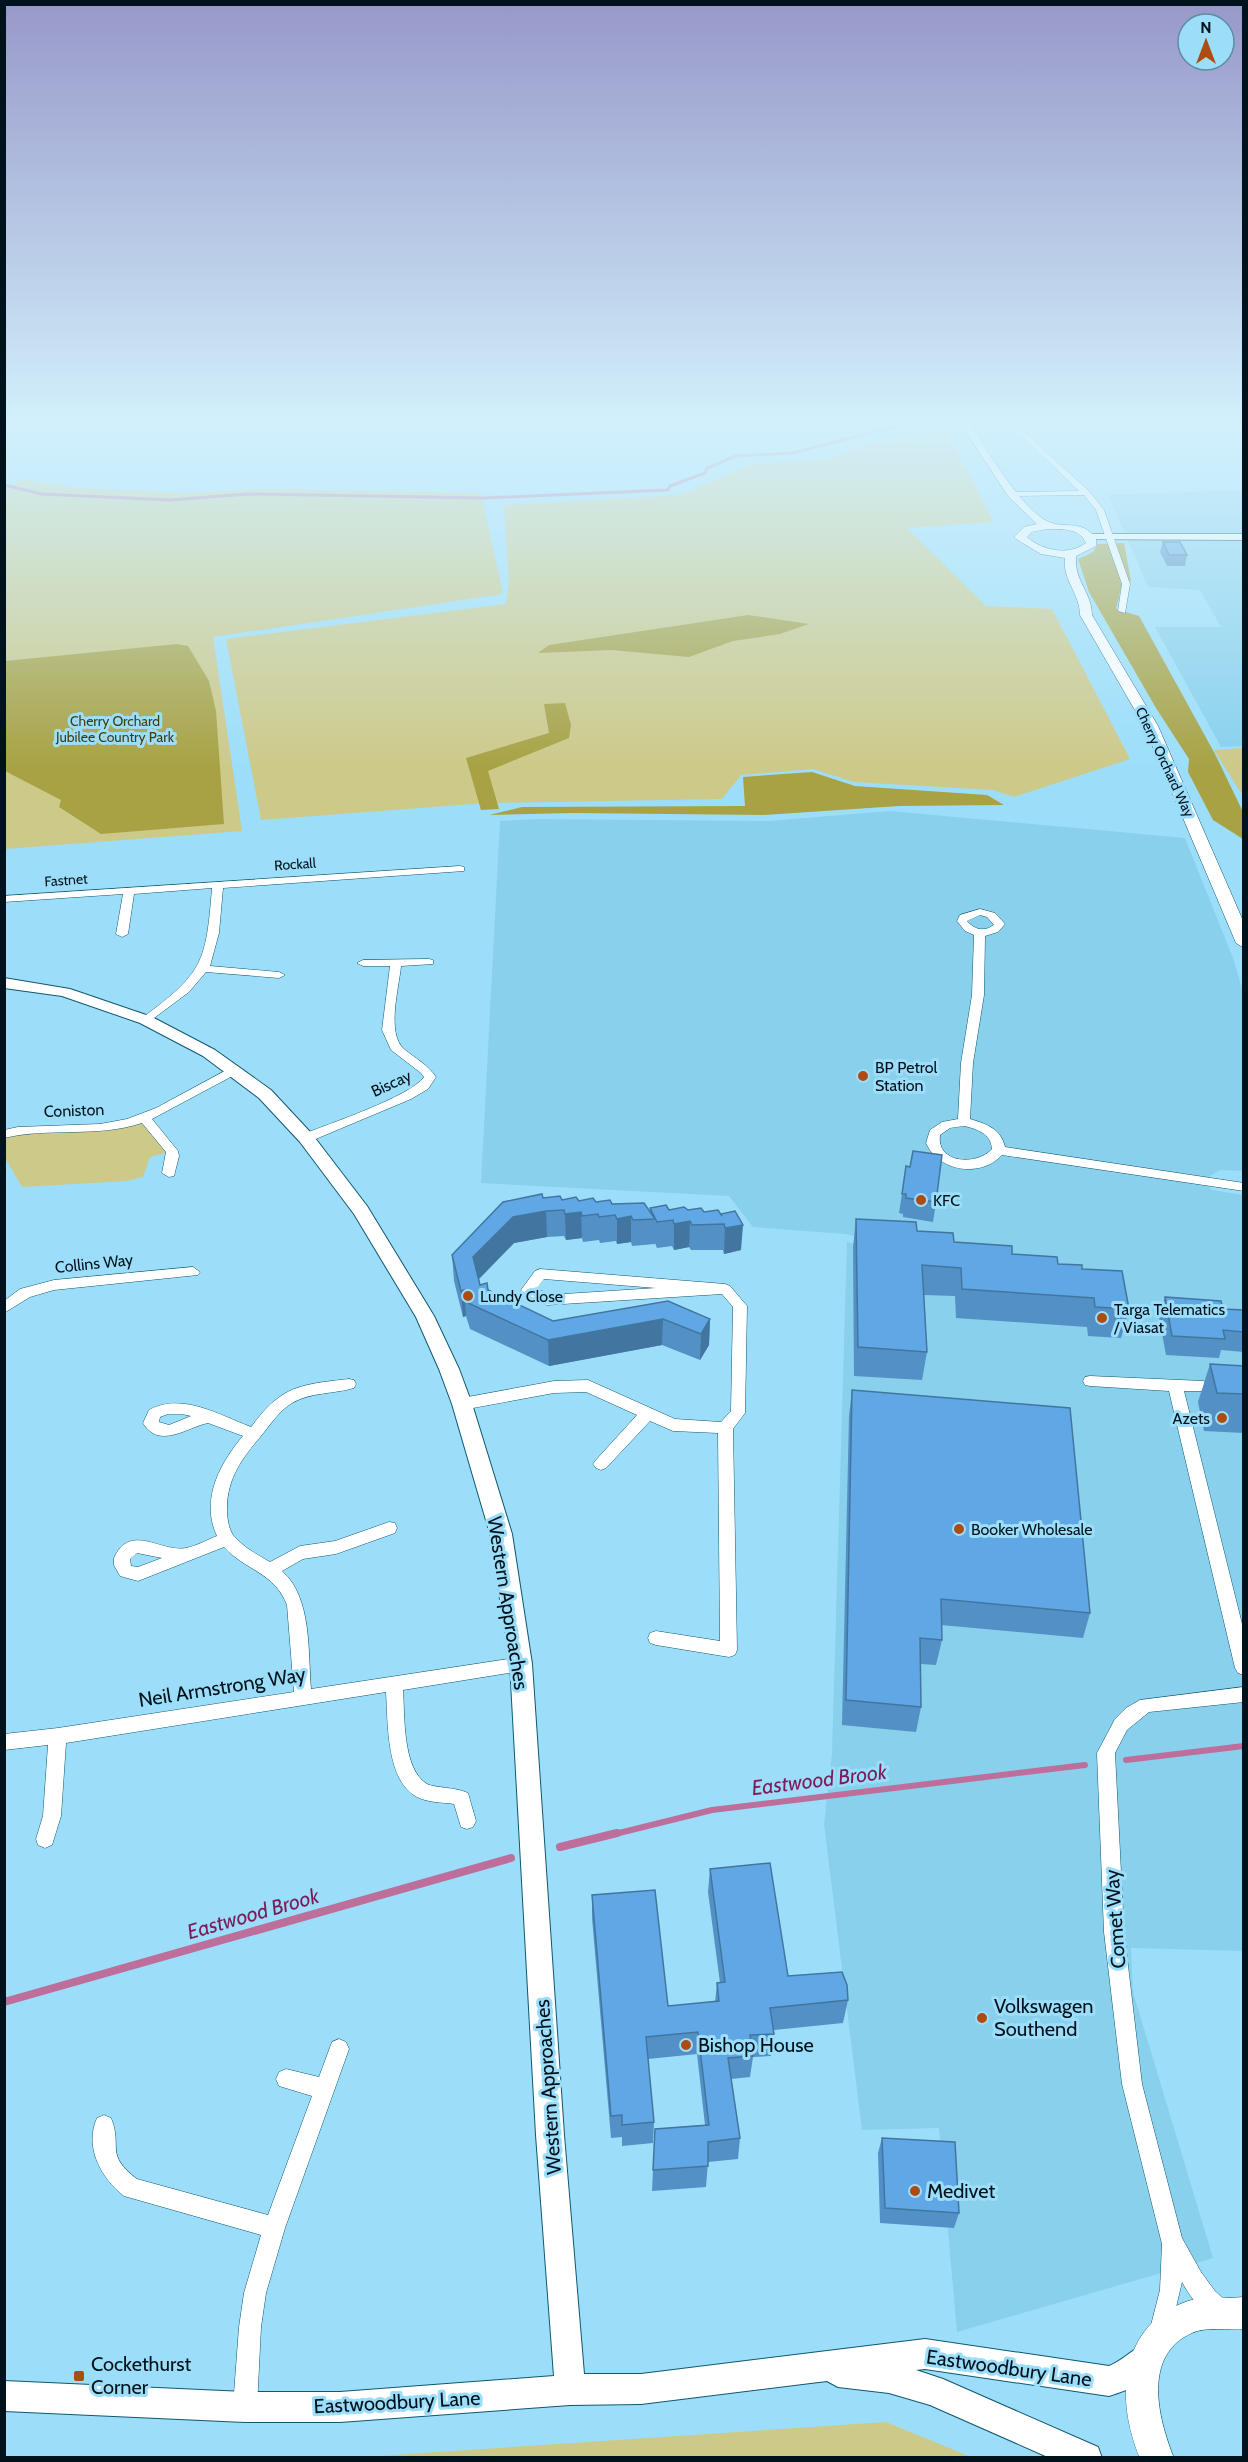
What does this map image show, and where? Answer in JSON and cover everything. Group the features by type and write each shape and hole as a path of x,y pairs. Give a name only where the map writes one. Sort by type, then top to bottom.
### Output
{"main road":[{"path":"1021,538 1028,546 1052,553 1071,553 1088,548 1092,544 1090,538"},
{"path":"1052,553 1060,564 1062,579 1071,596 1086,615"},
{"name":"Cherry Orchard Way","path":"1071,553 1069,570 1086,607 1086,615 1151,726 1244,942"},
{"name":"Eastwoodbury Lane","path":"1153,2348 1166,2330 1189,2317 1206,2314 1238,2317"},
{"path":"1153,2348 1142,2370 1140,2389 1141,2410 1147,2434 1157,2457"}],"street":[{"path":"1110,538 1126,584 1122,611"},
{"name":"Rockall","path":"218,885 460,869"},
{"path":"146,1020 190,988 205,969 212,946 218,885"},
{"name":"Fastnet","path":"4,899 218,885"},
{"path":"122,934 129,891"},
{"path":"964,1122 967,1063 978,994 980,933"},
{"path":"363,963 429,962"},
{"name":"Biscay","path":"306,1138 407,1096 428,1082 428,1074 395,1048 390,1040 388,1030 396,963"},
{"path":"205,969 279,975"},
{"name":"Western Approaches","path":"4,983 65,992 146,1020 184,1038 234,1070 265,1094 306,1138 361,1210 416,1300 432,1331 462,1404 501,1533 521,1664 550,2135 570,2390"},
{"name":"Coniston","path":"4,1134 32,1128 112,1126 145,1118 234,1070"},
{"path":"145,1118 172,1151 169,1173"},
{"path":"964,1122 983,1127 991,1132 996,1138 999,1150 995,1156 980,1164 960,1164 942,1157 932,1145 934,1133 946,1125 964,1122"},
{"path":"999,1150 1244,1187"},
{"path":"1202,1180 1244,1178"},
{"name":"Collins Way","path":"4,1308 25,1293 54,1285 193,1272"},
{"path":"656,1638 729,1650 725,1428 738,1413 740,1306 725,1289 540,1274 528,1290 547,1300 725,1289"},
{"path":"1090,1381 1203,1387"},
{"path":"303,1696 296,1605 284,1582 271,1569 240,1551 227,1539 219,1517 220,1488 228,1467 278,1405 309,1390 349,1384"},
{"path":"462,1404 572,1385 600,1390 673,1425 725,1428"},
{"path":"1175,1385 1244,1668"},
{"path":"601,1464 648,1413"},
{"path":"209,1417 254,1434"},
{"path":"271,1569 300,1553 336,1547 388,1528"},
{"path":"185,1555 227,1539"},
{"name":"Neil Armstrong Way","path":"4,1742 58,1736 303,1696 521,1664"},
{"path":"394,1684 401,1760 407,1775 420,1790 427,1793 447,1793 462,1799 467,1821"},
{"name":"Comet Way","path":"1153,2348 1171,2290 1172,2242 1132,2084 1114,1932 1106,1753 1114,1733 1125,1719 1131,1712 1146,1705 1244,1694"},
{"path":"45,1839 52,1816 58,1736"},
{"path":"245,2407 250,2327 255,2293 273,2228 339,2049"},
{"path":"286,2079 323,2088"},
{"path":"104,2125 103,2148 108,2167 132,2188 273,2228"},
{"name":"Comet Way","path":"1172,2242 1207,2299 1238,2317"},
{"name":"Eastwoodbury Lane","path":"4,2396 245,2407 340,2407 570,2390 641,2389 926,2354 1109,2381 1127,2375 1139,2366 1153,2348"},
{"name":"Eastwoodbury Lane","path":"788,2371 840,2372 879,2377 932,2390 1087,2457"}],"shaded area":[{"path":"1127,538 1243,538 1243,746 1221,747 1155,627 1221,627 1200,590 1148,587"},
{"path":"890,811 1185,838 1233,958 1243,992 1243,1171 1220,1170 1202,1181 1212,1190 1243,1195 1244,1951 1131,1948 1133,1992 1213,2258 957,2332 939,2128 862,2130 824,1824 832,1753 847,1242 1052,1280 845,1234 753,1227 729,1196 481,1183 500,821 538,819 769,821"}],"green space":[{"name":"Cherry Orchard Jubilee Country Park","path":"4,538 491,538 503,594 213,637 242,831 5,849"},
{"path":"506,538 917,538 986,606 1052,609 1130,759 1014,797 993,790 854,782 813,769 741,775 722,799 486,803 261,820 226,639 506,604 509,581"},
{"path":"1124,543 1131,581 1122,584 1116,609 1139,616 1215,754 1243,812 1243,839 1213,820 1188,772 1189,759 1156,708 1089,592 1078,559 1093,552 1098,544"},
{"path":"748,615 809,624 780,634 733,641 689,657 611,650 538,653 549,645"},
{"path":"177,644 188,646 209,681 216,711 224,824 101,834 59,807 61,800 5,771 5,661"},
{"path":"565,703 571,725 569,738 488,771 499,809 481,810 466,758 549,733 544,704"},
{"path":"1243,748 1244,793 1241,793 1214,750"},
{"path":"812,772 855,786 987,795 1004,805 899,806 764,815 573,813 489,815 522,807 745,806 743,777"},
{"path":"145,1118 172,1151 150,1157 143,1177 126,1181 22,1187 5,1158 5,1134 95,1127"},
{"path":"886,2422 971,2457 363,2457"}],"building":[{"path":"1163,542 1180,542 1187,555 1169,555"},
{"path":"913,1151 942,1155 936,1202 906,1198 906,1194 902,1194 906,1166 910,1167"},
{"path":"542,1194 543,1198 560,1196 562,1200 576,1197 579,1201 593,1198 596,1202 610,1200 612,1204 644,1203 655,1219 633,1220 631,1216 617,1219 615,1215 599,1217 598,1214 582,1216 581,1212 565,1214 564,1210 513,1217 473,1257 480,1285 487,1283 488,1290 553,1321 668,1301 710,1319 701,1334 663,1319 548,1340 468,1303 464,1290 461,1291 452,1255 503,1202"},
{"path":"666,1205 669,1210 684,1207 688,1210 701,1208 704,1212 718,1210 722,1216 721,1214 735,1211 743,1225 725,1228 724,1224 692,1225 690,1221 674,1224 673,1220 657,1222 650,1208"},
{"path":"856,1219 916,1222 917,1231 953,1233 954,1242 1012,1246 1012,1254 1057,1257 1058,1264 1082,1265 1082,1269 1122,1271 1129,1309 1095,1307 1094,1298 962,1289 961,1268 922,1265 927,1352 858,1347"},
{"path":"1165,1297 1221,1301 1223,1309 1244,1310 1244,1332 1223,1330 1225,1339 1172,1336"},
{"path":"1210,1364 1244,1366 1244,1394 1217,1393"},
{"name":"Booker Wholesale","path":"852,1390 1070,1408 1090,1613 941,1599 942,1640 920,1638 921,1707 846,1700"},
{"name":"Bishop House","path":"770,1863 788,1976 842,1972 847,1985 848,2000 770,2008 774,2034 750,2035 753,2056 728,2058 740,2138 708,2142 708,2166 653,2170 655,2129 709,2125 698,2032 646,2037 654,2122 622,2125 622,2115 611,2116 592,1895 655,1890 668,2006 719,2001 717,1983 725,1982 710,1869"},
{"name":"Medivet","path":"882,2138 955,2142 959,2213 885,2208"}],"waterway":[{"name":"Eastwood Brook","path":"1126,1760 1244,1746"},
{"name":"Eastwood Brook","path":"611,1835 712,1810 1085,1765"},
{"name":"Eastwood Brook","path":"560,1847 617,1833"},
{"name":"Eastwood Brook","path":"4,2002 511,1858"}],"place":[{"name":"BP Petrol Station","path":"863,1076"},
{"name":"KFC","path":"921,1200"},
{"name":"Lundy Close","path":"468,1296"},
{"name":"Targa Telematics / Viasat","path":"1102,1318"},
{"name":"Azets","path":"1222,1418"},
{"name":"Booker Wholesale","path":"959,1529"},
{"name":"Volkswagen Southend","path":"982,2018"},
{"name":"Bishop House","path":"686,2045"},
{"name":"Medivet","path":"915,2191"},
{"name":"Cockethurst Corner","path":"79,2376"}]}
